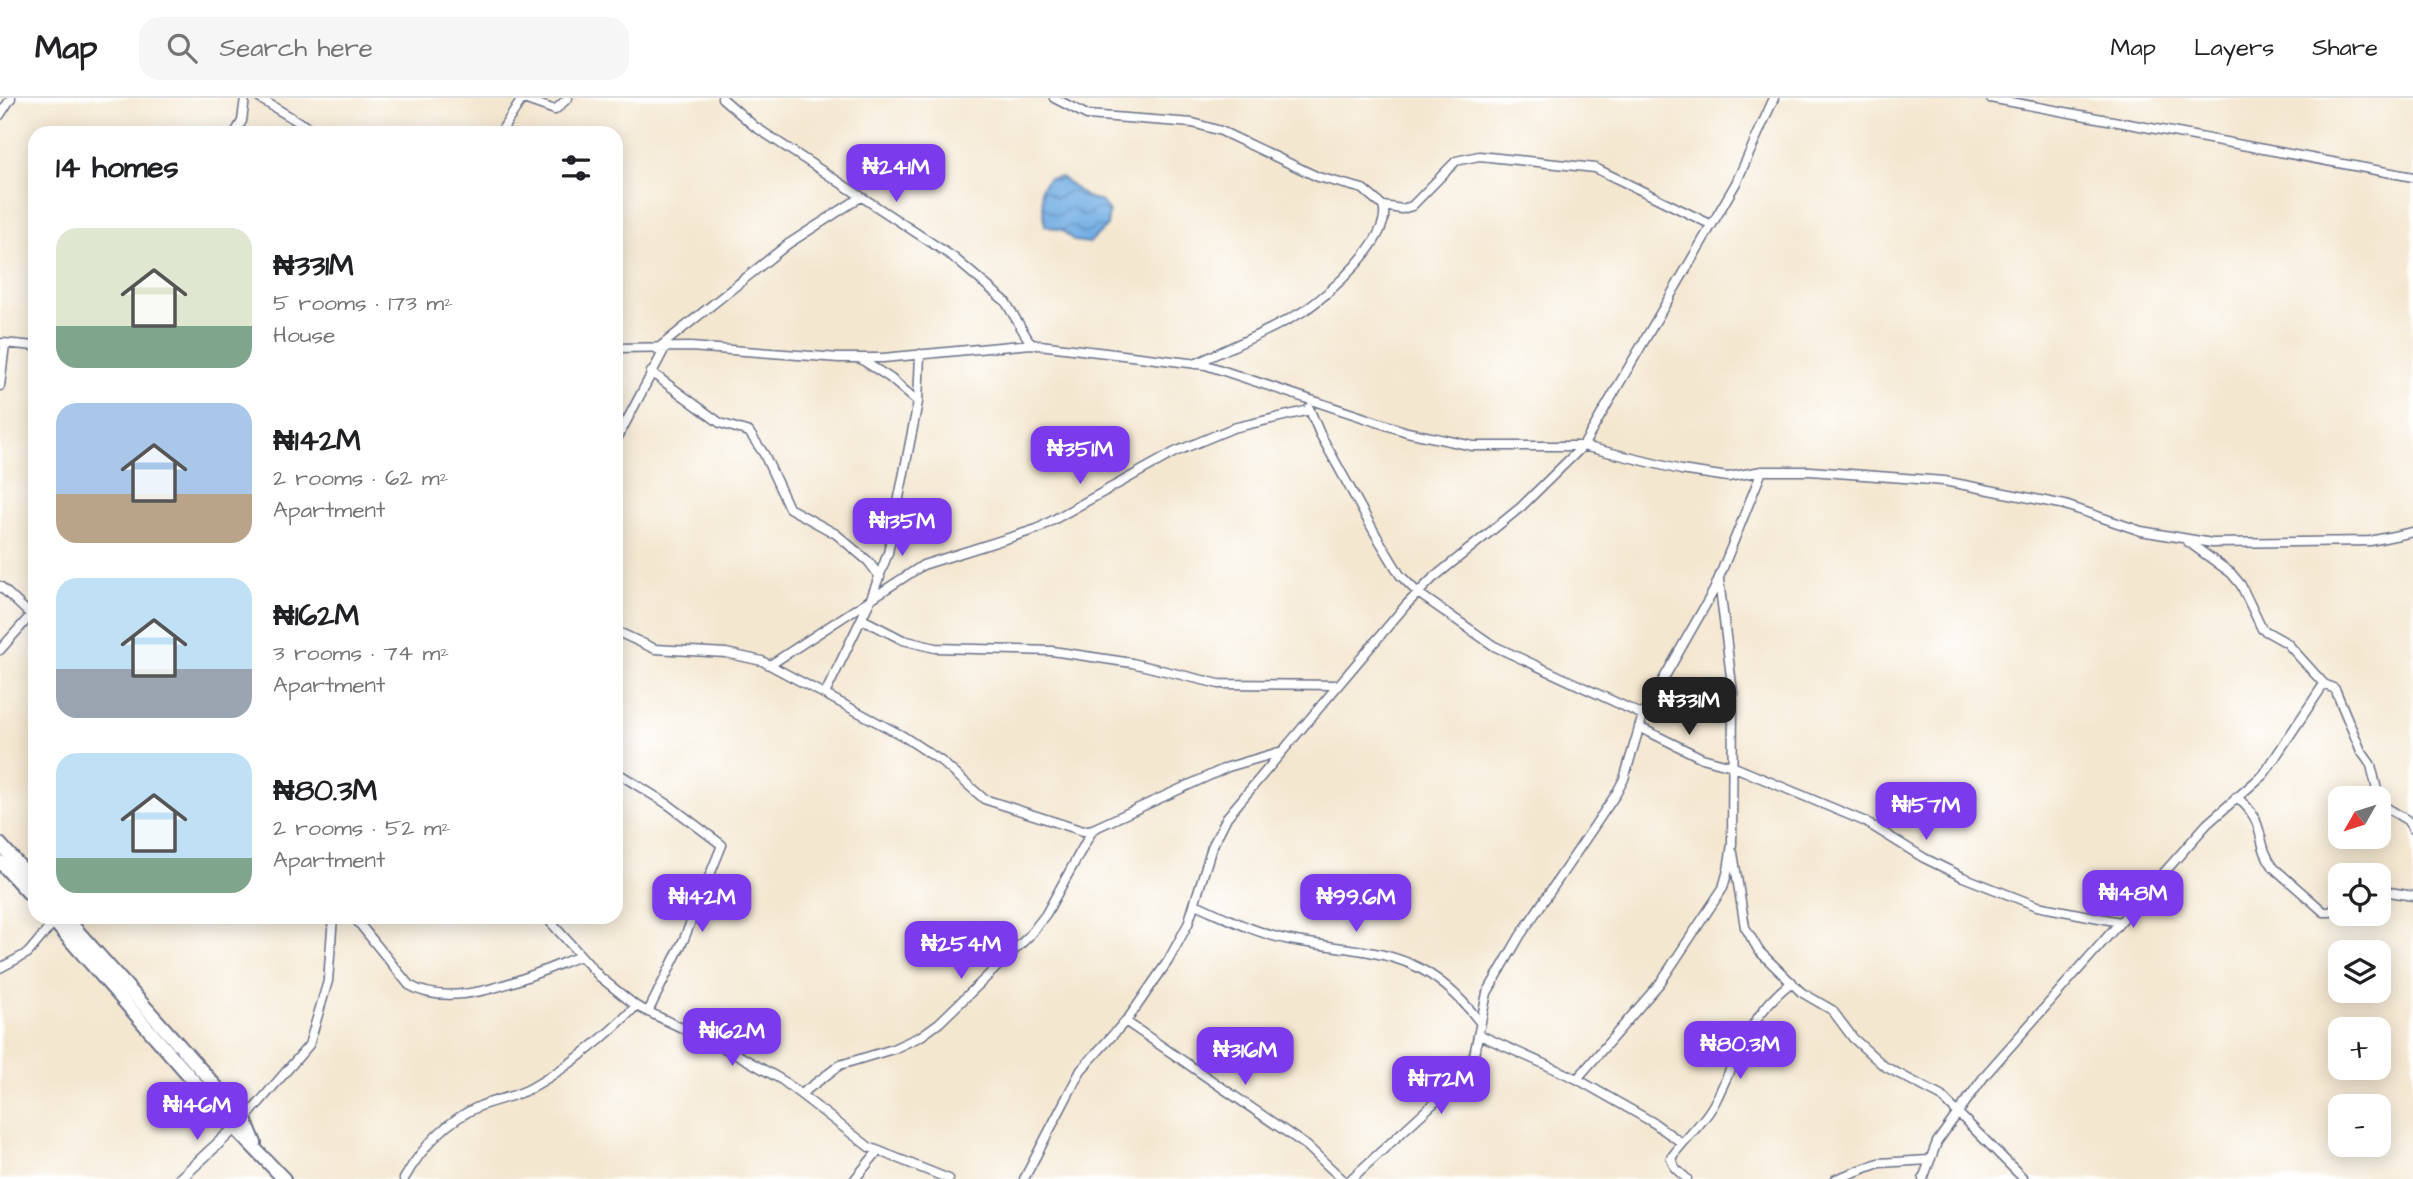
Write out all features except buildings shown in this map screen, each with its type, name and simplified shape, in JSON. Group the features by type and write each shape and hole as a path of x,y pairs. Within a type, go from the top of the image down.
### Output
{"main road":[{"path":"0,844 28,875"},
{"path":"0,862 28,893"},
{"path":"61,924 240,1123 258,1150 284,1179"}],"street":[{"path":"0,115 11,98"},
{"path":"239,126 245,98"},
{"path":"259,98 305,126"},
{"path":"504,126 522,98 555,110 568,98"},
{"path":"722,98 754,127 953,257 984,282 1015,314 1031,344"},
{"path":"1054,98 1087,115 1193,124 1221,131 1318,177 1363,189 1383,206 1402,209 1412,206 1456,160 1479,156 1595,168 1712,225"},
{"path":"1024,1179 1081,1070 1125,1021 1168,961 1188,924 1212,847 1227,817 1279,752 1418,593 1521,507 1583,446 1736,183 1774,98"},
{"path":"1990,98 2413,177"},
{"path":"623,427 661,348 788,244 862,197"},
{"path":"1195,364 1303,311 1329,290 1379,237 1385,225 1383,206"},
{"path":"0,386 3,343 28,345"},
{"path":"623,348 859,358 1031,344 1195,364 1254,379 1306,400 1407,432 1473,446 1583,446 1681,470 1728,477 1762,471 1810,471 1979,487 2065,505 2141,531 2233,544 2370,541 2413,532"},
{"path":"825,694 862,619 888,553 918,402 920,354"},
{"path":"859,358 890,378 918,402"},
{"path":"651,372 720,423 749,432 764,454 789,508 836,534 868,561 880,577"},
{"path":"1306,400 1376,535 1400,575 1418,593 1494,646 1643,715"},
{"path":"770,666 923,565 1037,529 1175,452 1233,428 1310,410"},
{"path":"1351,1179 1446,1092 1474,1055 1487,993 1520,936 1620,787 1643,715 1719,578 1762,471"},
{"path":"2185,539 2231,573 2241,585 2262,629 2287,643 2324,684 2332,686 2339,695 2361,751 2371,765 2383,804 2407,820 2413,829"},
{"path":"1719,578 1733,693 1732,844 1745,927 1751,942 1792,982 1832,1010 1853,1038 1884,1066 1941,1096 2024,1179"},
{"path":"0,586 28,612"},
{"path":"862,619 903,640 934,648 1052,651 1132,663 1219,684 1338,685"},
{"path":"0,650 28,622"},
{"path":"623,634 655,649 726,653 770,666 912,742 941,761 984,799 1083,831 1093,829 1228,767 1279,752"},
{"path":"1923,1179 1937,1142 1986,1073 2207,824 2272,764 2324,684"},
{"path":"1639,727 1702,758 1732,766 1866,822 1924,858 1974,881 2037,906 2120,922"},
{"path":"623,776 669,805 722,845 684,939 648,1012"},
{"path":"2235,797 2259,824 2268,860 2274,868 2324,912 2328,912"},
{"path":"801,1094 840,1065 893,1049 921,1036 939,1023 1029,936 1046,914 1093,829"},
{"path":"1577,1079 1660,983 1723,888 1732,844"},
{"path":"2391,892 2413,896"},
{"path":"1195,904 1236,922 1289,940 1324,943 1402,958 1433,975 1458,994 1479,1021"},
{"path":"0,968 28,953 52,924"},
{"path":"180,1179 240,1123 309,1045 328,981 333,924"},
{"path":"360,924 409,985 422,993 439,996 514,982 580,956"},
{"path":"552,924 600,977 636,1006 738,1055 801,1094 834,1122 878,1151 949,1179"},
{"path":"1687,1179 1675,1168 1671,1158 1717,1099 1752,1023 1776,995 1792,982"},
{"path":"404,1179 425,1146 458,1117 481,1105 532,1088 591,1049 636,1006"},
{"path":"1125,1021 1297,1139 1342,1179"},
{"path":"1480,1035 1577,1079 1654,1123 1682,1143"},
{"path":"855,1179 878,1151"},
{"path":"1836,1179 1879,1163 1929,1160"}],"water":[{"path":"1061,177 1086,197 1101,201 1109,212 1107,226 1089,243 1074,241 1062,230 1045,226 1041,188 1048,179"}]}
